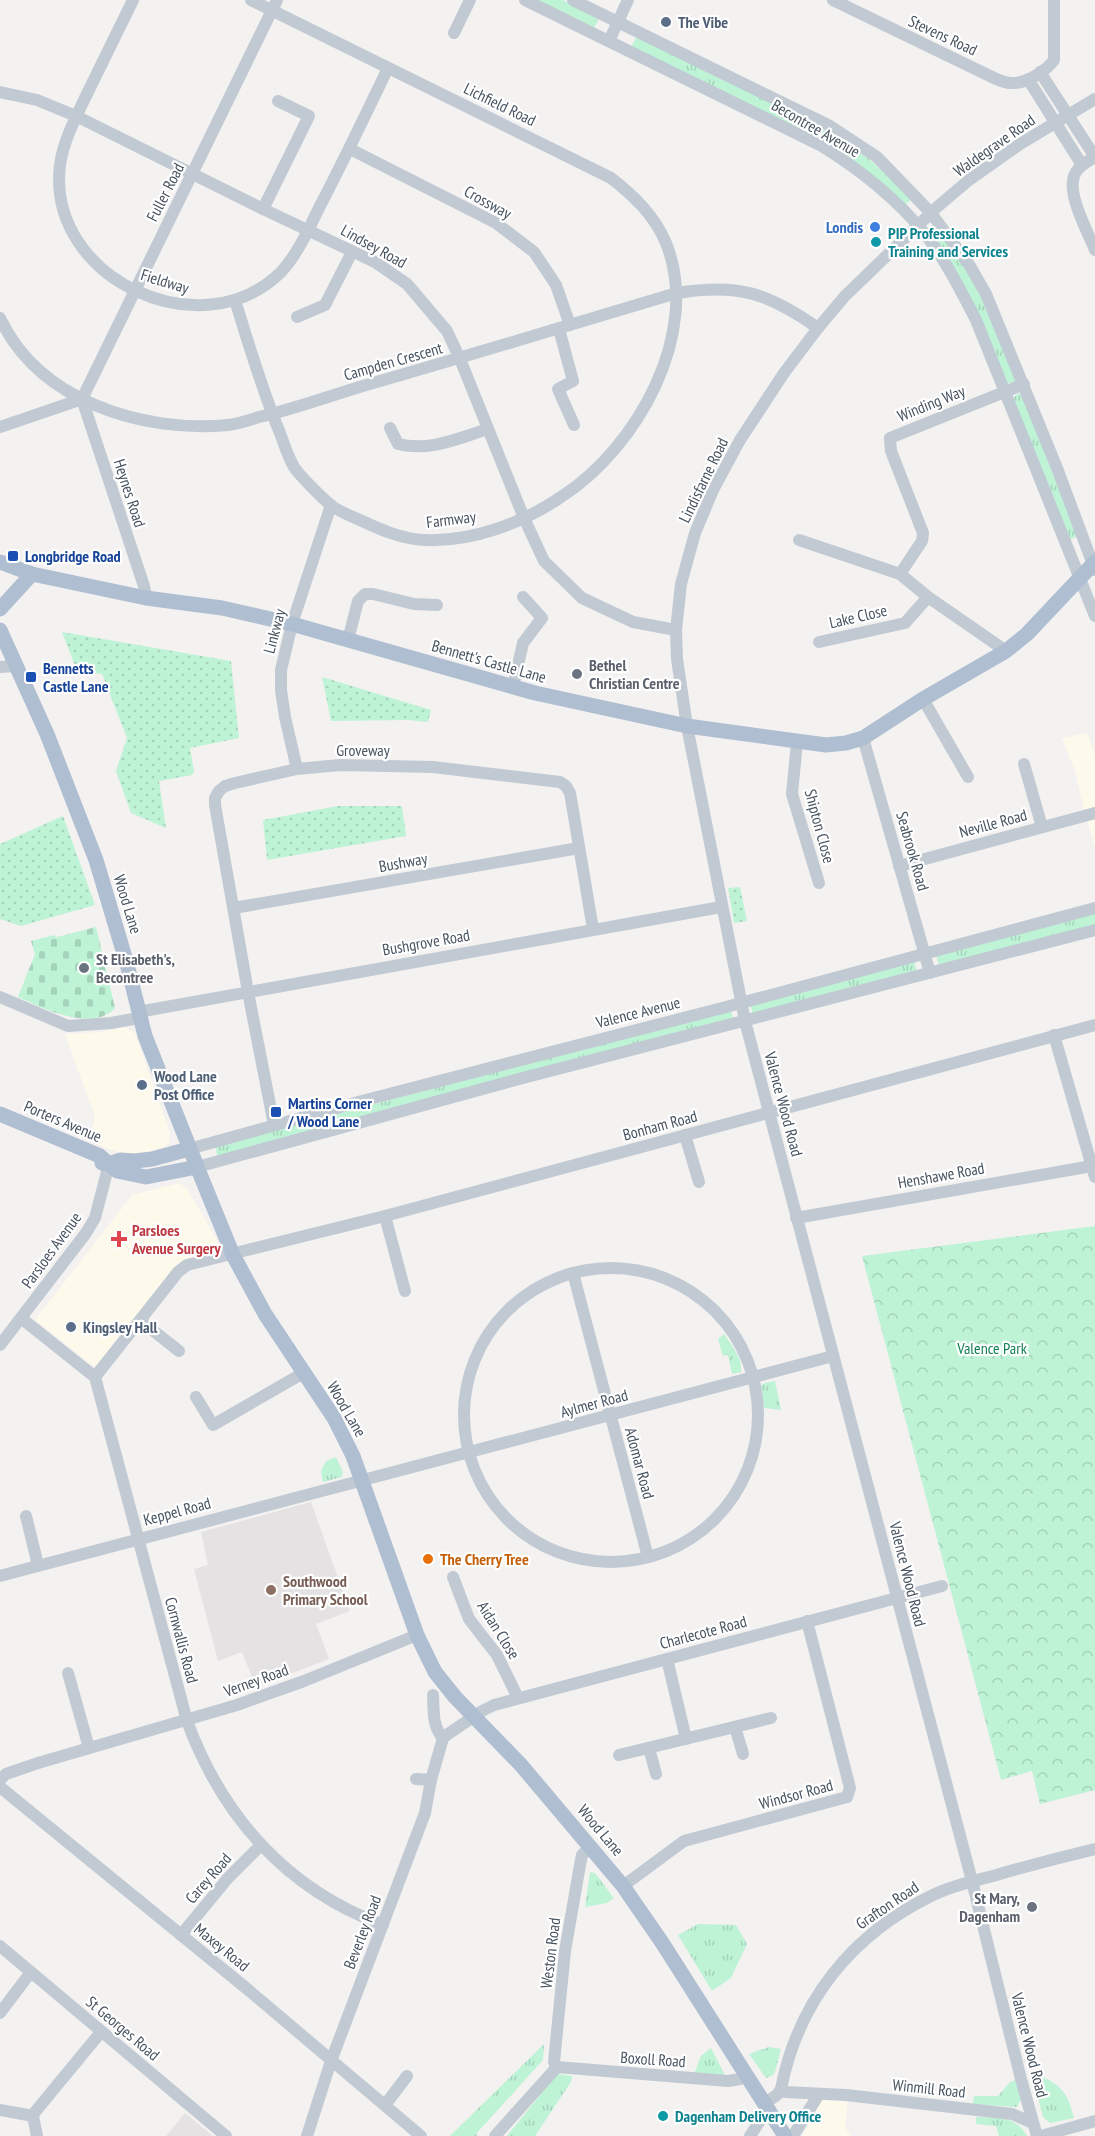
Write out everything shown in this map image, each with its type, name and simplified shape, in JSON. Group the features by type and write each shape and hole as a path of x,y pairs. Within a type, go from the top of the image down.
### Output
{"main road":[{"name":"Bennett's Castle Lane","path":"0,562 32,574 146,598 222,608 292,624 513,687 687,726 826,745 863,738 923,699 1006,651 1026,634 1094,565"},
{"path":"0,609 32,574"},
{"name":"Wood Lane","path":"0,630 47,734 96,860 128,964 139,1015 189,1149 233,1254 266,1314 334,1418 353,1456 417,1635 435,1672 455,1697 521,1765 623,1886 785,2136"},
{"name":"Porters Avenue","path":"0,1114 100,1156 117,1171 146,1177 197,1167"},
{"name":"Porters Avenue","path":"0,1121 109,1164 120,1160 152,1159 189,1149"}],"street":[{"name":"Fieldway","path":"133,0 66,140 60,165 60,187 63,206 72,231 85,251 113,278 134,290 165,302 211,306 235,300 262,287 280,273 291,260 308,230 388,68"},
{"name":"Lichfield Road","path":"251,0 275,5 388,68 564,153 618,184 632,194 656,224 673,266 677,293"},
{"path":"454,33 470,0"},
{"name":"Becontree Avenue","path":"525,0 820,145 865,176 918,225 953,276 976,320 1095,616"},
{"name":"Becontree Avenue","path":"573,0 830,126 877,157 932,213 970,266 986,294 1024,384 1094,565"},
{"path":"609,41 628,0"},
{"name":"Stevens Road","path":"833,0 1001,81 1010,83 1028,79 1040,72"},
{"path":"1054,0 1054,60 1040,72 1095,157 1078,169 1072,183 1073,194 1095,250"},
{"name":"Fuller Road","path":"82,399 275,5"},
{"path":"1028,79 1056,123 1078,169"},
{"name":"Lindsey Road","path":"0,92 37,100 76,116 375,262 407,284 447,331 544,561 582,597 633,622 676,630"},
{"name":"Waldegrave Road","path":"918,225 969,180 1020,144 1095,99"},
{"path":"263,209 309,116 278,101"},
{"name":"Crossway","path":"350,149 496,222 534,252 556,285 573,381 558,389 574,425"},
{"name":"Lindisfarne Road","path":"745,1021 687,726 677,659 676,630 681,584 695,533 712,490 740,440 784,373 845,296 918,225"},
{"path":"297,316 325,305 352,252"},
{"name":"Campden Crescent","path":"0,318 16,347 31,364 50,380 98,407 128,417 175,424 229,425 460,359 677,293 704,288 725,288 759,295 779,303 818,328"},
{"name":"Farmway","path":"235,300 272,414 294,468 331,506 379,529 402,537 424,540 472,536 524,518 562,497 593,472 632,425 661,376 677,315 677,293"},
{"name":"Winding Way","path":"900,574 923,536 891,451 890,438 1024,384"},
{"path":"0,427 82,399"},
{"name":"Heynes Road","path":"82,399 146,598"},
{"path":"390,429 398,444 408,447 433,447 488,429"},
{"name":"Linkway","path":"297,769 281,690 281,670 292,624 331,506"},
{"path":"799,540 900,574 928,597 1006,651"},
{"path":"348,640 358,601 365,594 414,604 437,605"},
{"path":"513,687 522,643 542,618 523,597"},
{"name":"Lake Close","path":"819,642 905,622 928,597"},
{"path":"0,667 16,666"},
{"path":"923,699 968,777"},
{"name":"Seabrook Road","path":"863,738 930,973"},
{"name":"Shipton Close","path":"797,742 792,794 819,883"},
{"path":"1024,764 1041,827"},
{"name":"Groveway","path":"274,1125 215,805 216,798 225,786 297,769 340,765 433,767 551,779 560,782 570,793 594,929"},
{"name":"Neville Road","path":"899,866 1095,813"},
{"name":"Bushway","path":"234,908 579,848"},
{"name":"Bushgrove Road","path":"0,997 68,1026 111,1023 248,992 721,907"},
{"name":"Valence Avenue","path":"189,1149 1095,908"},
{"path":"197,1167 301,1137 1095,930"},
{"name":"Valence Wood Road","path":"745,1021 972,1881 1033,2123 1039,2136"},
{"name":"Bonham Road","path":"95,1377 178,1272 187,1264 386,1216 1095,1025"},
{"path":"1054,1035 1093,1171"},
{"path":"685,1135 699,1182"},
{"name":"Parsloes Avenue","path":"0,1345 86,1233 95,1218 109,1164"},
{"name":"Henshawe Road","path":"796,1218 1093,1171"},
{"path":"386,1216 405,1291"},
{"path":"599,1268 626,1269 652,1274 677,1283 719,1315 740,1344 753,1377 758,1412 757,1430 754,1448 742,1481 728,1504 710,1523 681,1544 648,1557 620,1561 591,1560 554,1550 537,1542 507,1518 494,1504 479,1479 469,1452 465,1400 468,1382 480,1349 499,1319 525,1295 548,1282 573,1273 599,1268"},
{"name":"Adomar Road","path":"573,1273 648,1557"},
{"path":"21,1318 95,1377"},
{"path":"141,1321 179,1351"},
{"name":"Aylmer Road","path":"363,1480 833,1356"},
{"path":"196,1397 213,1425 305,1372"},
{"name":"Cornwallis Road","path":"95,1377 187,1721 218,1790 261,1845 313,1888 358,1916 383,1925"},
{"name":"Keppel Road","path":"0,1576 363,1480"},
{"path":"26,1516 38,1565"},
{"name":"Aidan Close","path":"453,1577 469,1619 497,1655 518,1698"},
{"name":"Charlecote Road","path":"474,1717 487,1708 518,1698 942,1586"},
{"name":"Windsor Road","path":"623,1886 684,1841 847,1797 850,1788 807,1621"},
{"name":"Verney Road","path":"0,1780 6,1774 88,1748 237,1706 417,1635"},
{"path":"667,1659 686,1739"},
{"path":"68,1673 88,1748"},
{"path":"433,1695 436,1731 443,1738 474,1717"},
{"path":"619,1755 771,1718"},
{"path":"735,1727 743,1754"},
{"name":"Beverley Road","path":"307,2136 331,2061 425,1813 431,1780 443,1738"},
{"path":"649,1748 656,1774"},
{"path":"416,1779 431,1780"},
{"name":"Maxey Road","path":"0,1787 421,2136"},
{"name":"Carey Road","path":"181,1935 228,1878 261,1845"},
{"name":"Weston Road","path":"556,2067 554,2062 565,1951 582,1855 591,1846"},
{"name":"Grafton Road","path":"781,2089 795,2040 809,2009 827,1980 851,1952 879,1927 934,1894 972,1881 1095,1848"},
{"name":"St Georges Road","path":"0,1946 226,2136"},
{"path":"0,2013 31,1972"},
{"path":"33,2116 101,2032"},
{"path":"495,2136 556,2067"},
{"name":"Boxoll Road","path":"556,2067 728,2081 740,2079 745,2073"},
{"path":"385,2105 407,2076"},
{"path":"750,2136 767,2106 781,2089"},
{"name":"Winmill Road","path":"781,2089 785,2092 1012,2114 1033,2123"},
{"path":"793,2136 819,2094"},
{"path":"0,2110 33,2116"},
{"path":"33,2116 37,2136"},
{"path":"1039,2136 1095,2121"}],"shaded area":[{"path":"1087,733 1095,754 1095,848 1075,771 1062,738"},
{"path":"125,1027 135,1033 170,1133 169,1143 160,1149 129,1156 98,1145 89,1139 95,1117 65,1034 102,1032"},
{"path":"179,1183 187,1188 219,1244 218,1253 180,1266 96,1366 92,1365 35,1320 132,1195"},
{"name":"Southwood Primary School","path":"311,1502 350,1611 316,1624 329,1659 256,1687 242,1652 218,1661 194,1569 208,1565 201,1532"},
{"path":"823,2097 848,2102 845,2127 851,2136 802,2136"},
{"path":"185,2113 213,2136 166,2136"}],"green space":[{"path":"538,0 563,0 599,18 594,28"},
{"path":"637,36 815,124 870,160 912,198 905,206 885,187 631,47"},
{"path":"943,234 972,275 1014,382 1008,383 1005,380 935,241"},
{"path":"1019,393 1023,397 1077,536 1070,540 1013,398"},
{"path":"62,632 231,661 239,738 190,748 194,771 192,775 159,781 166,828 131,813 116,771 127,738 102,674 77,671"},
{"path":"322,677 431,710 428,722 331,721"},
{"path":"338,806 402,806 406,836 267,860 263,820"},
{"path":"63,816 95,905 21,926 0,919 0,844"},
{"path":"740,887 747,921 734,923 728,888"},
{"path":"1095,913 1095,926 939,966 936,955"},
{"path":"96,927 115,1008 105,1015 81,1018 53,1012 18,997 35,954 31,941"},
{"path":"914,961 917,973 753,1015 750,1004"},
{"path":"731,1010 734,1021 217,1157 216,1146"},
{"name":"Valence Park","path":"1095,1226 1095,1790 1040,1804 1032,1771 1001,1780 862,1256"},
{"path":"724,1334 738,1357 741,1372 732,1374 728,1355 723,1356 718,1339"},
{"path":"775,1381 781,1410 764,1408 761,1386"},
{"path":"336,1457 343,1472 342,1477 323,1482 321,1471 326,1461"},
{"path":"590,1872 595,1873 614,1898 607,1903 585,1907"},
{"path":"698,1924 736,1925 747,1944 731,1978 712,1991 678,1935"},
{"path":"544,2044 543,2060 476,2134 478,2136 450,2136"},
{"path":"769,2047 781,2049 775,2072 766,2078 749,2054"},
{"path":"711,2048 725,2075 694,2074 701,2056"},
{"path":"557,2074 572,2076 571,2082 535,2136 507,2136"},
{"path":"1039,2076 1063,2091 1074,2118 1050,2123 1043,2117 1033,2078"},
{"path":"1016,2080 1021,2100 1017,2107 973,2104 974,2096 998,2096 1010,2082"},
{"path":"976,2117 1011,2121 1017,2124 1027,2136 999,2136 996,2126 976,2124"}],"place":[{"name":"The Vibe","path":"666,22"},
{"name":"Londis","path":"875,227"},
{"name":"PIP Professional Training and Services","path":"876,242"},
{"name":"Longbridge Road","path":"13,556"},
{"name":"Bethel Christian Centre","path":"577,674"},
{"name":"Bennetts Castle Lane","path":"31,677"},
{"name":"St Elisabeth's, Becontree","path":"84,968"},
{"name":"Wood Lane Post Office","path":"142,1085"},
{"name":"Martins Corner / Wood Lane","path":"276,1112"},
{"name":"Parsloes Avenue Surgery","path":"119,1239"},
{"name":"Kingsley Hall","path":"71,1327"},
{"name":"The Cherry Tree","path":"428,1559"},
{"name":"Southwood Primary School","path":"271,1590"},
{"name":"St Mary, Dagenham","path":"1032,1907"},
{"name":"Dagenham Delivery Office","path":"663,2116"}]}
